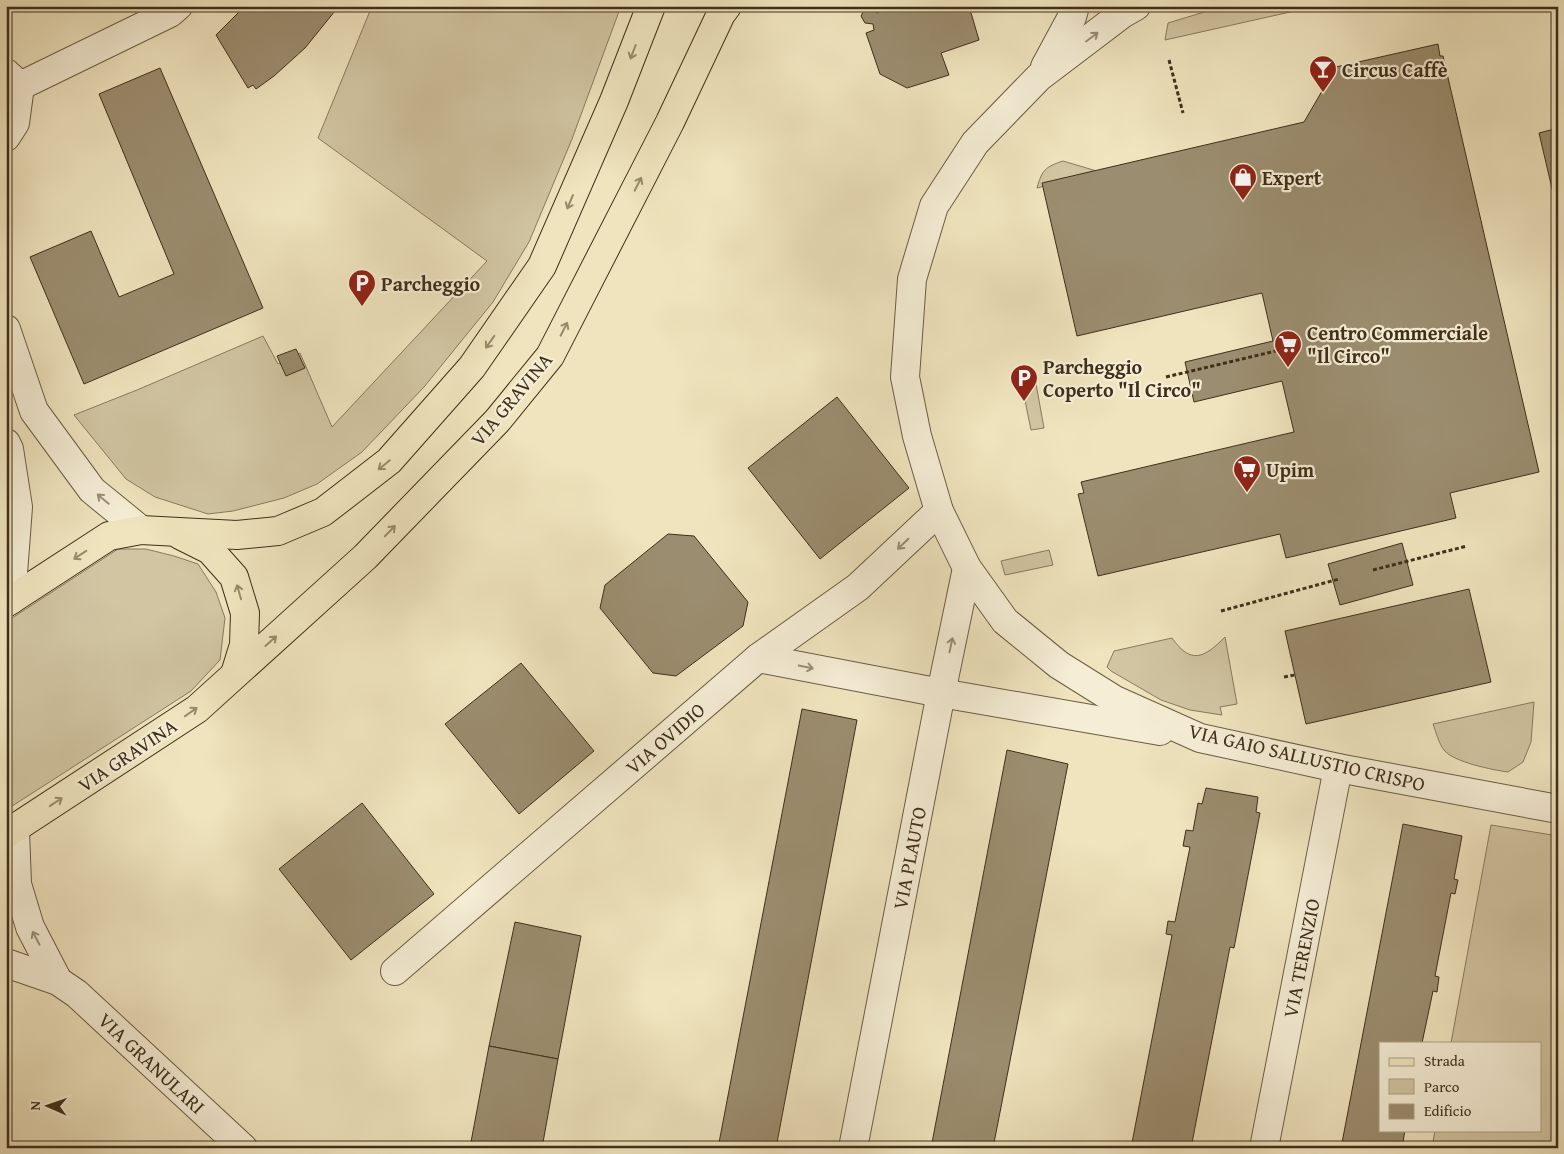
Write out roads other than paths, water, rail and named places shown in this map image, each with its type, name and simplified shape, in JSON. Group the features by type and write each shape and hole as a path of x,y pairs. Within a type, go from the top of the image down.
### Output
{"main road":[{"path":"9,602 109,536 140,530 237,535 278,531 323,512 389,462 472,367 542,266 614,101 651,6"},
{"name":"VIA GRAVINA","path":"11,832 197,708 365,557 497,420 550,356 666,131 721,14 727,6"},
{"path":"174,532 210,550 234,577 244,613 244,645 235,674"}],"street":[{"path":"6,137 14,123 13,79 170,13 178,6"},
{"name":"VIA GAIO SALLUSTIO CRISPO","path":"1039,77 1072,17 1075,6"},
{"name":"VIA GAIO SALLUSTIO CRISPO","path":"1092,6 1097,10 1129,10"},
{"name":"VIA GAIO SALLUSTIO CRISPO","path":"1129,10 1039,77 975,143 934,206 912,279 905,377 918,436 939,511 967,568 1005,621 1059,664 1115,700 1200,738 1338,768 1558,809"},
{"path":"6,329 34,411 92,490 140,530"},
{"path":"6,443 9,449 18,507 9,602"},
{"name":"VIA OVIDIO","path":"395,971 758,658 858,588 939,511"},
{"name":"VIA PLAUTO","path":"852,1148 967,568"},
{"path":"758,658 941,693 1200,738"},
{"name":"VIA TERENZIO","path":"1264,1148 1338,768"},
{"name":"VIA GRAVINA","path":"11,832 17,884 30,927 58,981"},
{"path":"6,963 58,981"},
{"name":"VIA GRANULARI","path":"58,981 77,994 243,1148"}],"place":[{"name":"Circus Caffè","path":"1323,93"},
{"name":"Expert","path":"1243,201"},
{"name":"Parcheggio","path":"362,307"},
{"name":"Centro Commerciale \"Il Circo\"","path":"1288,368"},
{"name":"Parcheggio Coperto \"Il Circo\"","path":"1024,402"},
{"name":"Upim","path":"1247,493"}]}
